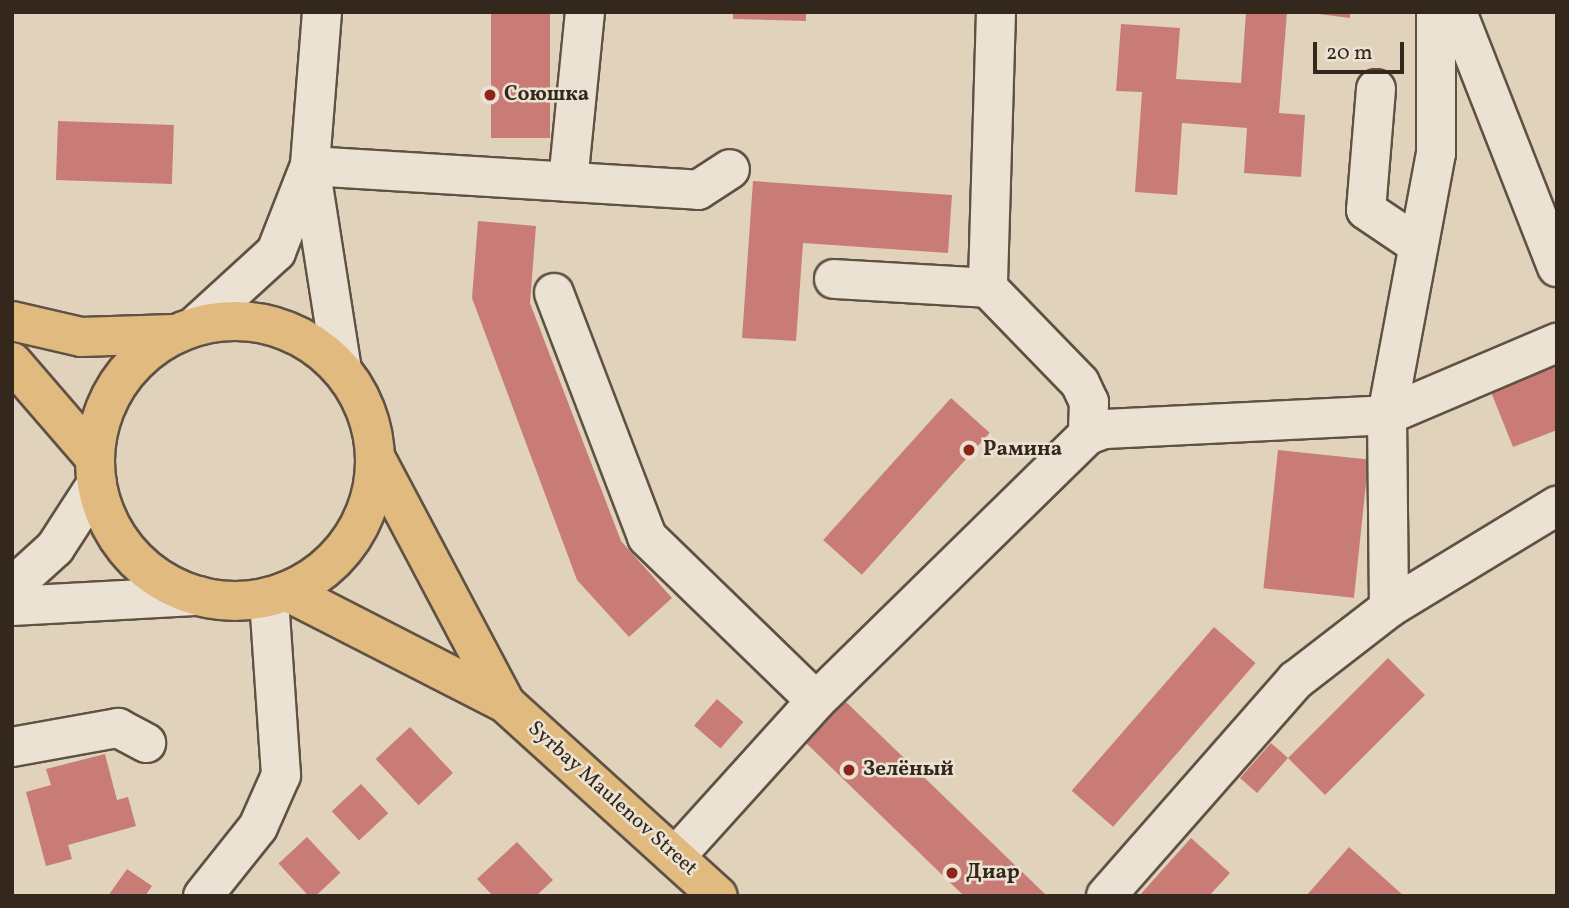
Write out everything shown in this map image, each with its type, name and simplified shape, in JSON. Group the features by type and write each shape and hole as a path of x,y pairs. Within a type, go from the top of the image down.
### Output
{"main road":[{"path":"12,321 80,337 184,330 235,320 275,326 312,343 342,370 366,410 375,457 505,703"},
{"path":"184,330 142,355 117,385 101,420 96,471 109,522 131,555 162,580 199,596 278,594 312,578 352,538 366,513 375,457"},
{"path":"12,362 96,471"},
{"path":"278,594 505,703"},
{"name":"Syrbay Maulenov Street","path":"505,703 718,896"}],"street":[{"path":"322,12 310,166 342,370"},
{"path":"568,182 585,12"},
{"path":"988,288 996,12"},
{"path":"1389,608 1387,415 1436,153 1436,12"},
{"path":"1457,12 1557,267"},
{"path":"1376,89 1366,209 1418,245"},
{"path":"310,166 698,190 730,169"},
{"path":"184,330 276,252 310,166"},
{"path":"834,279 988,288 1080,383 1089,402 1088,435"},
{"path":"554,293 647,537 816,701"},
{"path":"675,857 816,701 1088,435 1118,426 1387,415 1557,343"},
{"path":"12,587 55,548 96,471"},
{"path":"1106,896 1296,680 1389,608 1557,506"},
{"path":"203,896 258,827 281,775 278,594"},
{"path":"12,606 199,596"},
{"path":"12,747 107,729 146,743"}],"building":[{"path":"491,12 550,12 550,138 491,138"},
{"path":"733,12 806,12 806,21 733,19"},
{"path":"1246,12 1287,12 1279,113 1305,115 1301,177 1244,173 1247,128 1182,123 1177,195 1135,192 1142,92 1116,91 1121,24 1180,28 1176,79 1241,83"},
{"path":"1304,12 1350,12 1350,18"},
{"path":"58,121 174,125 172,184 56,180"},
{"path":"753,181 952,195 948,253 803,243 796,341 742,338"},
{"path":"478,221 536,226 530,303 621,541 672,598 629,637 577,580 472,298"},
{"path":"1557,352 1557,430 1513,447 1485,377"},
{"path":"951,398 990,433 862,575 823,540"},
{"path":"1278,450 1369,460 1354,598 1263,588"},
{"path":"1214,627 1256,663 1113,827 1072,791"},
{"path":"1388,658 1425,695 1325,795 1288,758"},
{"path":"717,699 743,722 720,748 694,725"},
{"path":"845,701 1045,894 964,896 805,742"},
{"path":"410,727 453,773 419,805 376,759"},
{"path":"1271,743 1288,758 1257,793 1240,778"},
{"path":"105,754 117,800 128,797 136,826 68,845 72,859 46,866 26,792 51,785 46,769"},
{"path":"361,784 388,813 359,841 332,811"},
{"path":"307,837 340,873 316,896 309,896 278,864"},
{"path":"1191,838 1230,873 1209,896 1139,896"},
{"path":"517,842 553,880 536,896 493,896 477,879"},
{"path":"1349,847 1404,896 1306,896"},
{"path":"127,869 152,886 145,896 108,896"}],"place":[{"name":"Союшка","path":"490,95"},
{"name":"Рамина","path":"969,450"},
{"name":"Зелёный","path":"849,770"},
{"name":"Диар","path":"952,873"}]}
